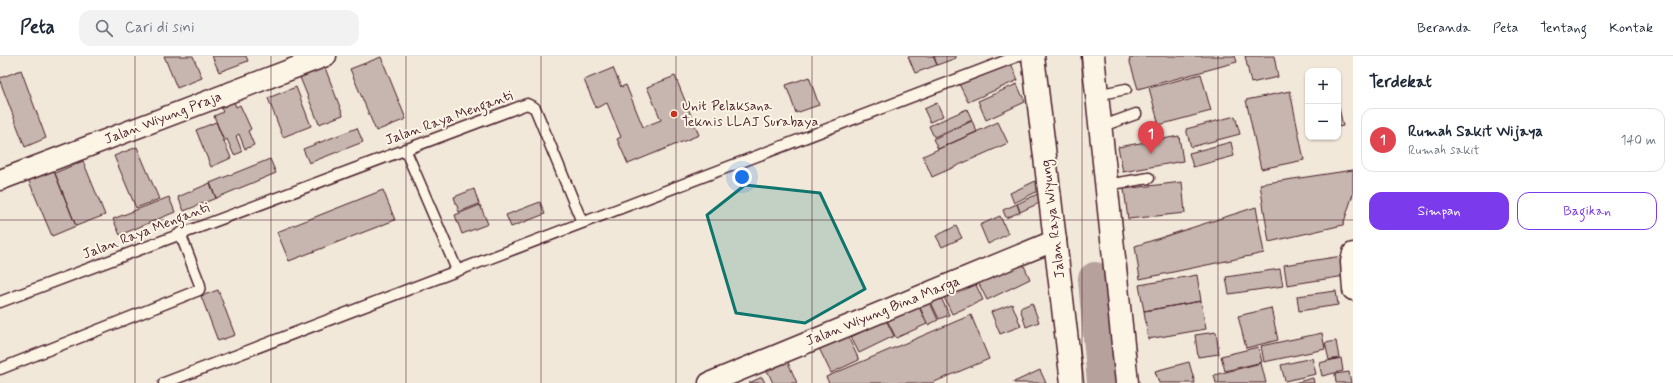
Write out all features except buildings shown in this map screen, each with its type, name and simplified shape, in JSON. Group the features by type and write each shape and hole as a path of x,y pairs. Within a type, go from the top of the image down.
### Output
{"main road":[{"name":"Jalan Raya Wiyung","path":"1033,56 1072,383"},
{"path":"1093,56 1127,383"}],"street":[{"name":"Jalan Wiyung Praja","path":"0,180 326,56"},
{"name":"Jalan Wiyung Bina Marga","path":"709,383 1056,240"},
{"path":"1353,252 1351,262 1353,290"}],"lane":[{"path":"164,383 1018,56"},
{"path":"1096,95 1126,89"},
{"name":"Jalan Raya Menganti","path":"0,302 180,233 527,104 530,104 535,108 582,222"},
{"path":"1100,127 1136,114"},
{"path":"405,149 457,270"},
{"path":"1106,185 1149,178"},
{"path":"0,369 199,290 200,285 180,233"}],"highlighted area":[{"path":"745,185 820,193 865,289 805,323 736,313 707,215"}],"waterway":[{"path":"1095,279 1104,383"}],"place":[{"name":"Unit Pelaksana Teknis LLAJ Surabaya","path":"674,114"},
{"name":"Rumah Sakit Wijaya","path":"1151,154"}]}
